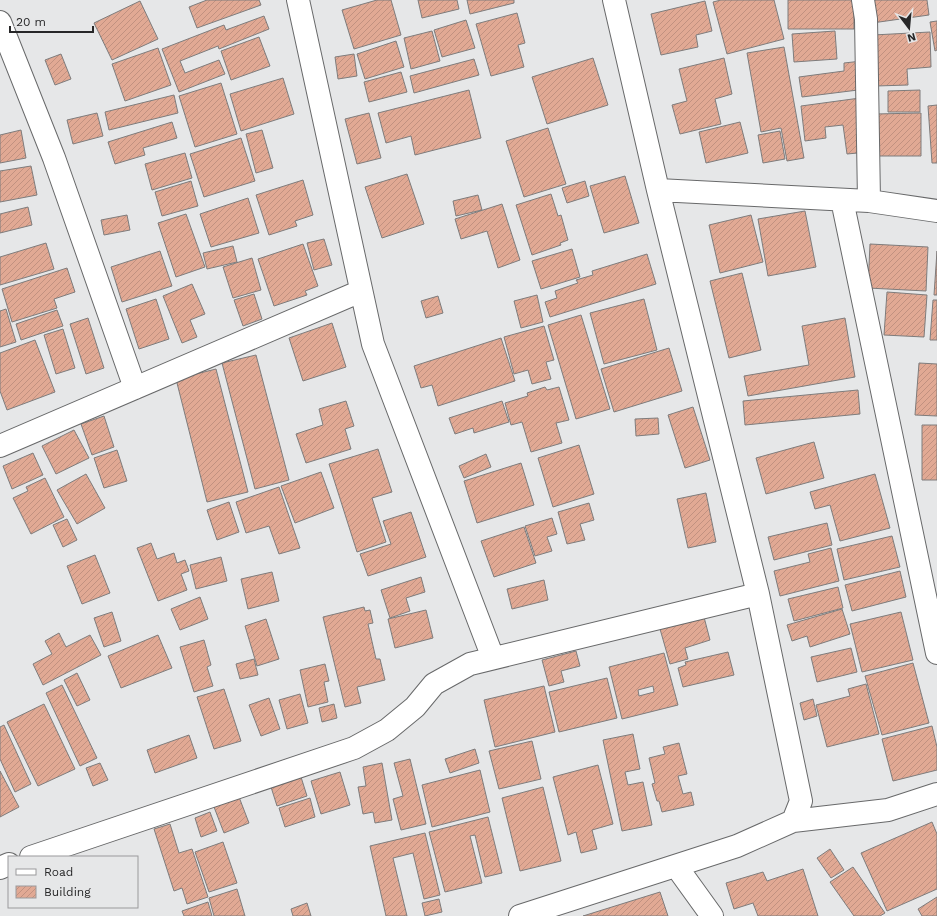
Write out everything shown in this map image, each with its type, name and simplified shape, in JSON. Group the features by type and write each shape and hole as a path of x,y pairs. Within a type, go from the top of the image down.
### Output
{"street":[{"path":"298,0 374,344 493,658"},
{"path":"614,0 658,190 758,594 801,800 793,821"},
{"path":"863,0 866,19 869,201"},
{"path":"0,22 54,158 135,388"},
{"path":"658,190 869,201 937,211"},
{"path":"842,200 937,653"},
{"path":"0,446 362,291"},
{"path":"34,856 354,748 387,730 415,707 434,684 470,664 758,594"},
{"path":"520,916 737,846 793,821 888,810 937,794"},
{"path":"676,866 712,916"}],"building":[{"path":"207,0 259,0 261,5 197,28 189,7"},
{"path":"377,0 391,0 401,35 354,49 342,10"},
{"path":"418,0 457,0 459,9 422,18"},
{"path":"467,0 514,0 514,3 470,14"},
{"path":"721,0 774,0 784,39 727,54 713,2"},
{"path":"788,0 854,0 854,29 788,29"},
{"path":"869,0 927,0 929,15 872,23"},
{"path":"140,1 158,39 112,60 94,23"},
{"path":"705,1 712,31 696,35 698,47 661,55 651,14"},
{"path":"517,13 525,43 518,45 524,67 491,76 476,24"},
{"path":"264,16 269,29 219,49 218,46 180,61 185,73 219,60 225,74 179,92 162,49 224,25 226,30"},
{"path":"466,20 475,48 442,57 434,30"},
{"path":"937,21 937,50 935,51 930,22"},
{"path":"432,31 440,61 411,69 404,38"},
{"path":"835,31 837,59 794,62 792,34"},
{"path":"930,32 931,67 907,69 908,85 876,86 873,35"},
{"path":"259,37 270,66 231,80 221,51"},
{"path":"396,41 404,67 365,79 357,54"},
{"path":"784,47 804,158 787,161 781,128 761,132 747,53"},
{"path":"158,48 171,85 125,101 112,64"},
{"path":"61,54 71,79 55,85 45,60"},
{"path":"354,54 357,76 338,79 335,57"},
{"path":"593,58 608,105 547,124 532,77"},
{"path":"724,58 732,94 715,99 721,124 680,134 672,105 687,101 679,69"},
{"path":"474,59 479,75 414,93 410,76"},
{"path":"862,61 866,89 802,97 799,77 844,71 844,63"},
{"path":"401,72 407,92 369,102 364,82"},
{"path":"283,78 294,114 241,131 230,94"},
{"path":"221,83 237,134 195,147 179,96"},
{"path":"469,90 481,138 415,155 411,136 386,143 378,113"},
{"path":"920,90 920,112 888,112 888,91"},
{"path":"174,95 178,113 109,130 105,112"},
{"path":"860,98 868,152 847,154 843,125 825,127 826,138 805,141 801,106"},
{"path":"937,105 937,163 932,163 928,106"},
{"path":"97,113 103,136 73,144 67,120"},
{"path":"369,113 381,158 357,164 345,119"},
{"path":"921,113 921,156 875,156 875,114"},
{"path":"172,122 177,138 143,148 145,155 115,164 108,142"},
{"path":"740,122 748,153 706,163 699,132"},
{"path":"548,128 566,184 524,197 506,141"},
{"path":"21,130 26,158 0,163 0,135"},
{"path":"262,130 273,168 256,173 246,134"},
{"path":"780,131 785,159 763,163 758,135"},
{"path":"241,138 255,181 204,197 190,154"},
{"path":"185,153 192,178 152,190 145,164"},
{"path":"31,166 37,195 0,202 0,171"},
{"path":"407,174 424,224 382,238 365,187"},
{"path":"625,176 639,223 604,233 590,186"},
{"path":"303,180 313,215 295,221 297,226 269,235 256,195"},
{"path":"191,181 198,206 162,216 155,192"},
{"path":"585,181 589,196 567,203 562,188"},
{"path":"551,194 558,216 561,215 568,240 560,243 561,245 532,255 516,205"},
{"path":"478,195 482,210 456,216 453,201"},
{"path":"248,198 259,233 211,247 200,214"},
{"path":"502,204 520,260 498,268 487,231 461,239 455,219"},
{"path":"28,207 32,225 0,233 0,214"},
{"path":"805,211 816,267 768,276 758,219"},
{"path":"186,214 205,267 176,277 158,223"},
{"path":"127,215 130,230 104,235 101,220"},
{"path":"751,215 763,262 720,273 709,225"},
{"path":"324,239 332,265 314,270 307,243"},
{"path":"46,243 54,269 0,285 0,257"},
{"path":"303,244 318,286 305,291 307,295 274,306 258,259"},
{"path":"870,244 928,247 926,291 868,288"},
{"path":"233,246 237,262 207,269 203,253"},
{"path":"572,249 580,277 541,289 532,261"},
{"path":"160,251 172,286 122,302 111,267"},
{"path":"937,251 937,295 934,295"},
{"path":"647,254 656,284 550,317 545,302 557,298 555,291 578,283 576,280 593,275 592,271"},
{"path":"252,258 261,290 233,298 223,267"},
{"path":"67,268 75,292 54,299 57,308 12,322 2,289"},
{"path":"742,273 761,350 729,358 710,281"},
{"path":"192,284 205,314 190,320 197,337 182,343 163,296"},
{"path":"887,292 927,295 924,337 884,335"},
{"path":"254,294 262,319 243,326 234,300"},
{"path":"537,295 543,322 521,328 514,301"},
{"path":"438,296 443,313 426,318 421,301"},
{"path":"156,299 169,339 139,349 126,309"},
{"path":"644,299 657,350 604,364 590,313"},
{"path":"933,300 937,300 937,340 930,340"},
{"path":"6,309 16,342 0,347 0,311"},
{"path":"57,310 63,326 21,340 16,324"},
{"path":"581,315 610,409 576,419 548,325"},
{"path":"88,318 104,368 86,374 70,324"},
{"path":"845,318 855,377 748,396 744,376 809,365 802,326"},
{"path":"332,323 346,367 303,381 289,338"},
{"path":"544,326 554,360 546,362 551,379 532,384 528,370 514,374 504,337"},
{"path":"63,329 75,368 56,374 44,335"},
{"path":"501,338 515,381 438,406 432,385 421,388 414,366"},
{"path":"35,340 55,392 7,410 0,391 0,353"},
{"path":"669,348 682,391 614,412 601,369"},
{"path":"256,355 289,480 255,489 222,363"},
{"path":"919,363 937,364 937,416 915,415"},
{"path":"216,369 248,492 207,502 176,379"},
{"path":"545,387 547,390 559,387 569,420 556,423 562,443 531,452 522,422 511,425 505,403 528,396 527,393"},
{"path":"858,390 860,414 745,425 743,401"},
{"path":"346,401 354,426 345,429 351,449 306,463 296,434 323,425 319,409"},
{"path":"502,401 509,422 474,433 473,428 455,434 449,418"},
{"path":"693,407 710,460 685,468 668,415"},
{"path":"104,416 114,447 92,455 81,424"},
{"path":"658,418 659,434 636,436 635,419"},
{"path":"922,425 937,425 937,480 922,480"},
{"path":"74,430 89,458 56,474 42,446"},
{"path":"814,442 824,478 766,494 756,458"},
{"path":"579,445 594,494 553,507 538,458"},
{"path":"378,449 392,492 372,498 386,542 357,552 329,464"},
{"path":"117,450 127,481 104,488 94,458"},
{"path":"33,453 43,475 12,489 3,466"},
{"path":"486,454 491,467 464,478 459,466"},
{"path":"521,463 534,505 477,523 464,481"},
{"path":"321,472 334,508 295,523 281,486"},
{"path":"86,474 105,508 77,524 57,490"},
{"path":"875,474 890,528 840,541 830,505 815,509 810,492"},
{"path":"45,478 64,517 31,534 13,498 28,491 26,487"},
{"path":"279,487 300,548 279,554 269,526 246,533 236,502"},
{"path":"706,493 716,542 688,548 677,499"},
{"path":"229,502 239,532 217,540 207,510"},
{"path":"589,503 594,520 580,524 585,540 567,544 558,512"},
{"path":"411,512 426,557 368,576 360,554 391,544 383,521"},
{"path":"552,518 557,534 547,537 552,551 535,556 525,526"},
{"path":"67,519 77,540 63,547 53,525"},
{"path":"827,523 832,545 774,560 768,537"},
{"path":"524,527 536,563 494,577 481,541"},
{"path":"892,536 900,567 844,580 837,549"},
{"path":"151,543 157,559 174,553 177,563 185,560 189,571 181,574 187,590 158,601 137,548"},
{"path":"831,548 839,581 780,596 774,571 810,562 808,554"},
{"path":"95,555 110,593 82,604 67,566"},
{"path":"221,557 227,581 196,589 190,565"},
{"path":"900,571 906,597 852,611 845,585"},
{"path":"272,572 279,601 248,609 241,579"},
{"path":"421,577 425,592 406,598 410,611 390,618 381,590"},
{"path":"544,580 548,600 512,609 507,589"},
{"path":"838,587 843,608 794,621 788,599"},
{"path":"200,597 208,619 180,630 171,609"},
{"path":"364,607 365,611 370,610 373,623 368,624 376,659 380,659 385,680 357,687 361,703 345,707 323,617"},
{"path":"842,609 850,634 810,647 807,636 792,641 787,625"},
{"path":"426,610 433,638 395,648 388,619"},
{"path":"112,612 121,641 104,647 94,618"},
{"path":"901,612 913,660 862,672 850,624"},
{"path":"704,617 710,640 685,648 688,659 670,664 660,629"},
{"path":"266,619 279,659 257,666 245,626"},
{"path":"59,633 66,647 90,635 101,655 43,685 33,664 52,654 45,641"},
{"path":"158,635 172,668 121,688 108,656"},
{"path":"204,640 211,665 207,667 213,686 194,692 180,647"},
{"path":"851,648 857,672 817,682 811,657"},
{"path":"576,651 580,666 561,671 564,682 549,686 542,660"},
{"path":"728,652 734,675 683,687 678,668 686,665 685,662"},
{"path":"664,653 678,705 622,719 609,667","holes":["653,686 654,692 639,696 638,690"]},
{"path":"254,659 258,675 240,679 236,664"},
{"path":"913,663 929,723 882,735 865,676"},
{"path":"325,664 329,681 324,682 328,702 308,707 300,670"},
{"path":"77,673 90,700 77,706 64,680"},
{"path":"607,678 617,718 559,732 549,692"},
{"path":"866,684 879,734 827,747 816,705 850,696 848,689"},
{"path":"62,685 97,758 80,766 46,693"},
{"path":"544,686 555,732 495,747 484,700"},
{"path":"224,689 241,741 214,749 197,697"},
{"path":"300,694 308,723 287,729 279,700"},
{"path":"269,698 280,729 261,736 249,705"},
{"path":"813,699 817,716 804,720 800,703"},
{"path":"44,704 75,769 38,786 7,722"},
{"path":"334,704 337,718 322,722 319,708"},
{"path":"4,725 31,784 15,792 0,759 0,727"},
{"path":"932,726 937,747 937,770 893,781 882,739"},
{"path":"633,734 640,769 625,772 628,785 643,782 652,825 622,831 603,740"},
{"path":"189,735 197,758 155,773 147,750"},
{"path":"532,741 541,779 499,789 489,751"},
{"path":"679,743 687,774 678,776 683,794 691,792 694,805 662,812 652,784 655,783 649,758 665,754 663,747"},
{"path":"475,749 479,763 450,773 445,759"},
{"path":"410,759 426,824 401,830 393,799 403,796 394,763"},
{"path":"100,763 108,780 93,786 86,768"},
{"path":"382,763 392,820 375,823 373,812 363,814 358,787 366,786 363,767"},
{"path":"598,765 613,824 592,830 597,849 581,853 576,832 568,835 553,777"},
{"path":"480,770 490,812 432,827 422,785"},
{"path":"0,771 19,807 0,817"},
{"path":"340,772 350,805 321,814 311,781"},
{"path":"301,777 307,796 277,806 271,787"},
{"path":"543,787 561,861 520,871 502,798"},
{"path":"239,797 249,823 224,833 214,807"},
{"path":"310,798 315,817 285,827 279,808"},
{"path":"210,812 217,831 201,837 195,818"},
{"path":"488,817 502,873 485,877 475,835 470,836 482,883 445,892 429,832"},
{"path":"932,822 937,834 937,889 887,911 861,853"},
{"path":"170,824 179,853 192,849 208,897 187,904 182,888 174,891 154,829"},
{"path":"425,833 440,895 424,899 413,853 393,858 407,916 386,916 370,846"},
{"path":"223,842 237,883 209,892 195,852"},
{"path":"830,849 844,870 831,878 817,858"},
{"path":"853,867 885,913 880,916 854,916 830,882"},
{"path":"803,869 818,916 758,916 753,903 734,909 726,883 763,872 767,881"},
{"path":"237,889 245,916 214,916 209,898"},
{"path":"660,892 668,916 583,916"},
{"path":"937,897 937,916 922,916 918,909"},
{"path":"439,899 442,912 425,916 422,903"},
{"path":"208,902 212,916 184,916 182,911"},
{"path":"307,903 311,916 293,916 291,909"}]}
